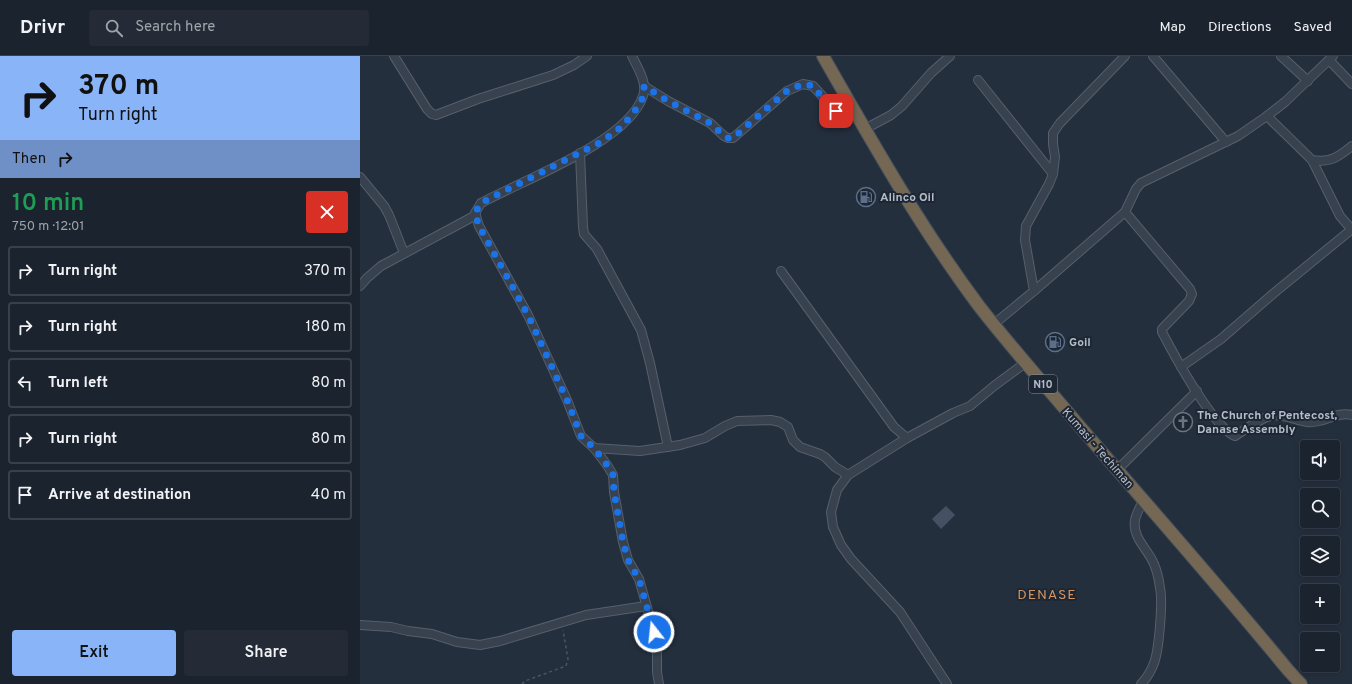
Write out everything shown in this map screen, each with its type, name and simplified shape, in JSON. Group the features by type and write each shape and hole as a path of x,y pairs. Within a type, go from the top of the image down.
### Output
{"highway":[{"name":"Kumasi - Techiman","path":"823,56 926,231 994,324 1025,363 1301,684"}],"street":[{"path":"394,56 427,109 432,114 436,115 478,98 553,75 574,65 587,56"},
{"path":"632,56 644,86 644,96 633,114 620,128 601,142 481,203 475,213 479,226 528,315 567,400 581,436 594,448 613,475 614,492 623,542 628,560 639,579 654,632 657,650 657,672 659,684"},
{"path":"865,129 891,115 902,106 931,73 950,56"},
{"path":"1034,291 1025,240 1026,226 1053,174 1055,157 1053,133 1060,123 1125,56"},
{"path":"1153,56 1226,142"},
{"path":"1281,56 1308,81"},
{"path":"994,324 1125,212 1136,189 1141,183 1238,136 1285,102 1331,58 1352,84"},
{"path":"978,80 1053,174"},
{"path":"644,86 668,101 710,123 728,138 733,138 787,91 803,84 813,86 827,103 836,111 841,112 852,106"},
{"path":"1181,367 1221,339 1274,293 1352,230 1340,216 1312,160 1267,116"},
{"path":"1312,160 1324,162 1335,158 1352,146"},
{"path":"580,153 584,234 597,249 641,330 650,363 668,447"},
{"path":"360,177 384,206 404,253"},
{"path":"1125,212 1190,289 1192,294 1189,301 1162,329 1162,332 1181,367 1210,412 1230,434 1235,436 1267,417 1275,415 1287,416 1308,422 1322,420 1344,413 1352,415"},
{"path":"360,286 381,266 476,215"},
{"path":"781,271 894,427 907,438"},
{"path":"947,684 900,612 865,575 841,545 833,527 831,512 837,490 848,475 907,438 953,413 970,406 1025,363"},
{"path":"1117,470 1197,391"},
{"path":"594,448 640,451 668,447 705,438 725,426 737,421 771,420 780,422 788,427 793,440 800,447 820,454 835,467 848,475"},
{"path":"1141,684 1147,678 1154,662 1158,645 1161,607 1161,588 1154,563 1139,540 1136,531 1135,520 1143,500"},
{"path":"360,625 391,627 432,634 457,642 480,645 500,641 586,615 646,606"}],"path":[{"path":"522,684 525,681 566,666 568,659 562,623"}],"building":[{"path":"946,506 955,515 941,529 932,519"}],"place":[{"name":"Alinco Oil","path":"866,197"},
{"name":"Goil","path":"1055,342"},
{"name":"The Church of Pentecost, Danase Assembly","path":"1183,422"}],"district":[{"name":"DENASE","path":"1047,594"}],"route":[{"path":"654,632 639,579 628,560 623,542 614,492 613,475 594,448 581,436 575,424 567,400 528,315 479,226 475,213 481,203 601,142 620,128 633,114 644,96 644,86 668,101 702,118 728,138 733,138 787,91 803,84 813,86 827,103 836,111"}]}
